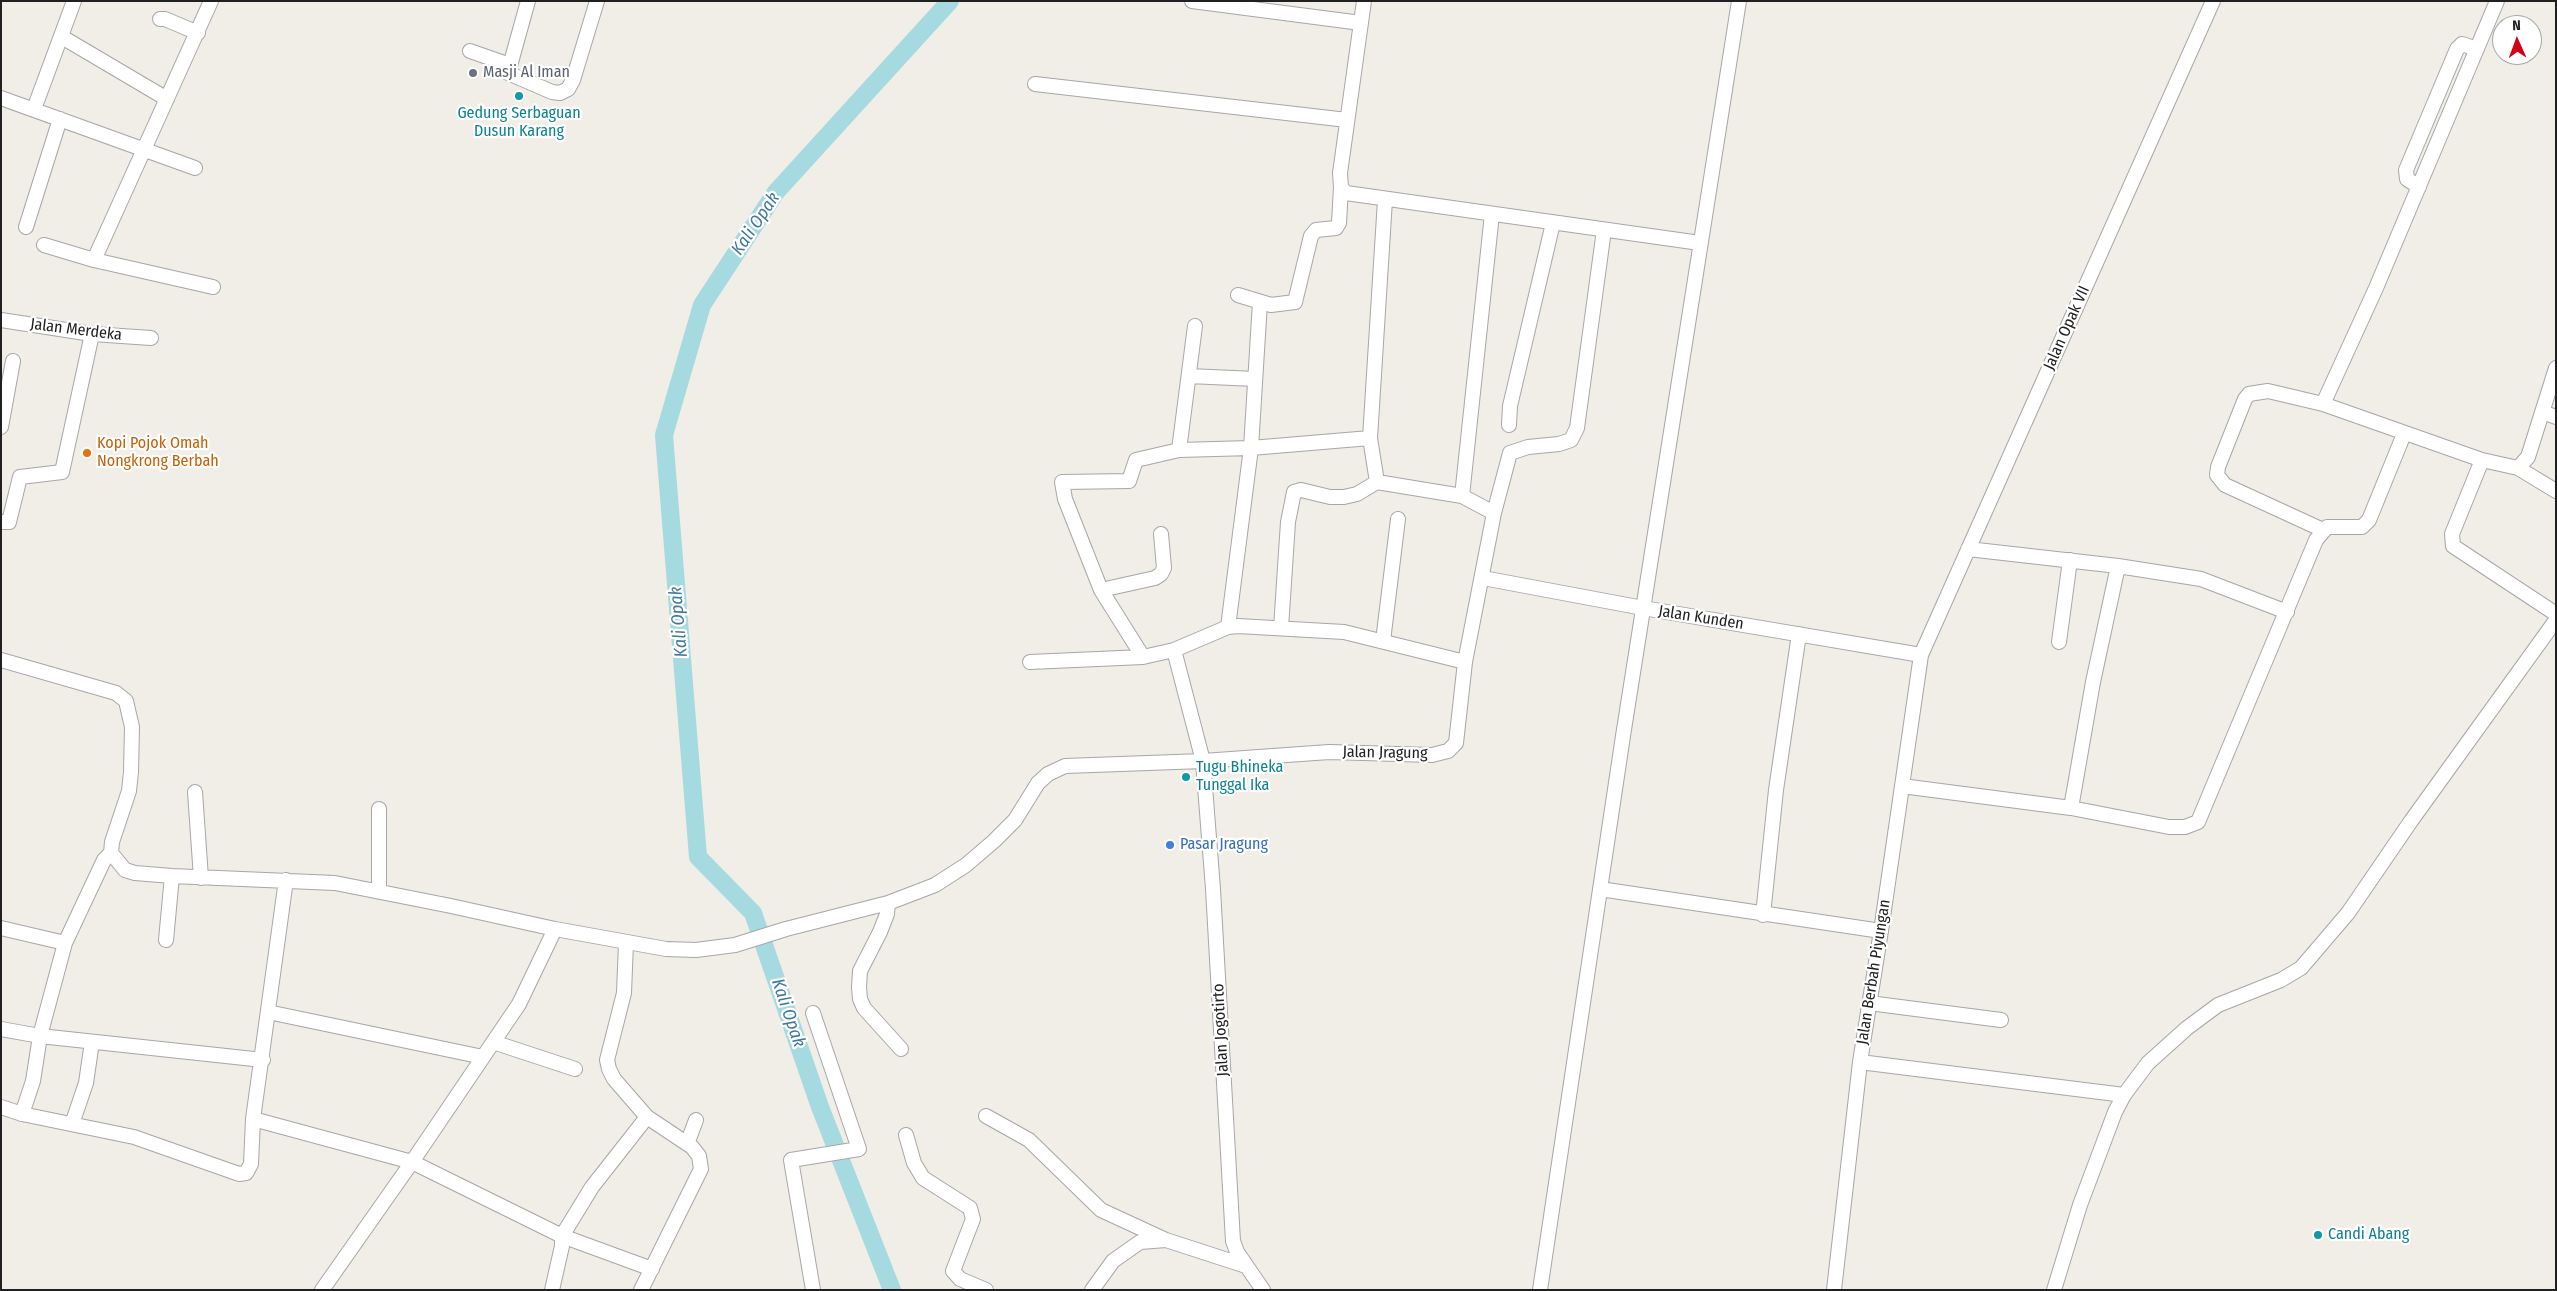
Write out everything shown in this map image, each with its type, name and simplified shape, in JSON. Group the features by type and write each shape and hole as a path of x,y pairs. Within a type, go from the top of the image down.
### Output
{"street":[{"path":"34,109 74,1"},
{"path":"94,260 211,1"},
{"path":"528,1 508,73 552,92 560,93 568,89 573,80 597,1"},
{"path":"1192,1 1360,23"},
{"path":"1238,295 1271,305 1296,302 1311,236 1316,230 1336,228 1339,224 1340,173 1364,1"},
{"path":"1540,1290 1643,608 1739,1"},
{"name":"Jalan Opak VII","path":"1920,655 2213,1"},
{"path":"2323,404 2419,187 2497,1"},
{"path":"160,19 165,18 198,33"},
{"path":"62,37 167,99"},
{"path":"2419,187 2406,179 2405,174 2446,75 2459,46 2467,44 2477,50"},
{"path":"470,51 510,65"},
{"path":"1035,84 1347,120"},
{"path":"1,98 60,118 144,151 196,168"},
{"path":"26,227 60,118"},
{"path":"1341,187 1346,193 1385,200 1700,244"},
{"path":"1376,482 1370,438 1385,200"},
{"path":"1462,496 1492,214"},
{"path":"1509,425 1510,406 1553,223"},
{"name":"Jalan Jragung","path":"111,853 125,870 135,873 201,878 335,883 626,943 666,949 696,950 735,945 786,929 888,903 935,885 966,865 994,841 1015,820 1038,783 1048,774 1065,766 1203,761 1329,752 1432,755 1448,752 1456,743 1465,662 1483,578 1494,513 1510,453 1528,447 1571,440 1577,428 1604,230"},
{"path":"44,245 94,260 214,287"},
{"path":"1228,627 1251,448 1260,302"},
{"name":"Jalan Merdeka","path":"1,320 92,334 151,338"},
{"path":"1179,450 1195,326"},
{"path":"1,522 9,522 20,477 62,472 92,334"},
{"path":"1,427 13,361"},
{"path":"2518,468 2528,457 2556,368"},
{"path":"1189,376 1255,379"},
{"path":"2404,434 2369,520 2362,527 2333,527 2323,530 2225,485 2217,475 2235,425 2249,394 2268,391 2323,404 2482,460 2518,468 2556,491"},
{"path":"2542,412 2556,417"},
{"path":"1143,657 1101,590 1065,500 1062,482 1129,481 1136,460 1179,450 1251,448 1370,438"},
{"path":"2482,460 2452,534 2453,546 2556,614"},
{"path":"1281,628 1288,522 1294,492 1300,490 1330,497 1344,497 1357,494 1376,482 1462,496 1494,513"},
{"path":"1383,641 1398,518"},
{"path":"1902,786 2071,808 2169,827 2184,827 2198,822 2308,558 2323,530"},
{"path":"1101,590 1155,578 1161,574 1164,568 1161,534"},
{"path":"1968,549 2118,566 2201,579 2287,612"},
{"path":"2059,642 2070,560"},
{"path":"2071,808 2093,682 2118,566"},
{"name":"Jalan Kunden","path":"1483,578 1643,608 1920,655"},
{"path":"2054,1290 2080,1205 2115,1112 2148,1063 2187,1028 2218,1005 2281,980 2301,968 2348,913 2411,821 2556,620"},
{"path":"1030,662 1143,657 1174,650 1228,627 1344,632 1465,662"},
{"path":"1763,915 1776,790 1799,634"},
{"name":"Jalan Jogotirto","path":"1174,650 1203,761 1214,899 1233,1241 1246,1266 1263,1290"},
{"name":"Jalan Berbah Piyungan","path":"1834,1290 1860,1062 1882,931 1920,655"},
{"path":"1,660 116,693 126,701 132,727 129,791 112,842 111,853 104,860 65,943 40,1036 33,1081 22,1114"},
{"path":"195,792 201,878"},
{"path":"379,809 379,891"},
{"path":"166,940 172,876"},
{"path":"1,1107 22,1114 134,1137 239,1174 246,1174 251,1164 254,1119 286,880"},
{"path":"1600,889 1763,915 1882,931"},
{"path":"888,903 887,914 880,932 860,971 858,986 864,1008 901,1049"},
{"path":"1,928 65,943"},
{"path":"322,1290 412,1162 519,1004 555,929"},
{"path":"626,943 624,993 607,1060 614,1079 647,1117 687,1144 699,1156 701,1169 641,1290"},
{"path":"1869,1003 2001,1020"},
{"path":"268,1012 483,1057"},
{"path":"813,1013 859,1149 791,1160 813,1290"},
{"path":"1,1029 40,1036 263,1060"},
{"path":"72,1124 83,1087 86,1083 92,1042"},
{"path":"493,1042 575,1069"},
{"path":"1860,1062 2124,1096"},
{"path":"986,1116 1029,1140 1101,1210 1166,1240 1246,1266"},
{"path":"552,1290 562,1246 562,1236 592,1186 647,1117"},
{"path":"254,1119 412,1162 562,1236 652,1269"},
{"path":"687,1144 696,1120"},
{"path":"906,1134 914,1163 923,1178 970,1208 973,1219 953,1270 960,1279 986,1290"},
{"path":"1092,1290 1113,1261 1140,1242 1166,1240"},
{"path":"1207,1253 1233,1241"}],"waterway":[{"name":"Kali Opak","path":"892,1290 820,1107 753,913 698,857 664,435 702,305 776,192 950,1"}],"place":[{"name":"Masji Al Iman","path":"473,73"},
{"name":"Gedung Serbaguan Dusun Karang","path":"519,96"},
{"name":"Kopi Pojok Omah Nongkrong Berbah","path":"87,453"},
{"name":"Tugu Bhineka Tunggal Ika","path":"1186,777"},
{"name":"Pasar Jragung","path":"1170,845"},
{"name":"Candi Abang","path":"2318,1235"}]}
